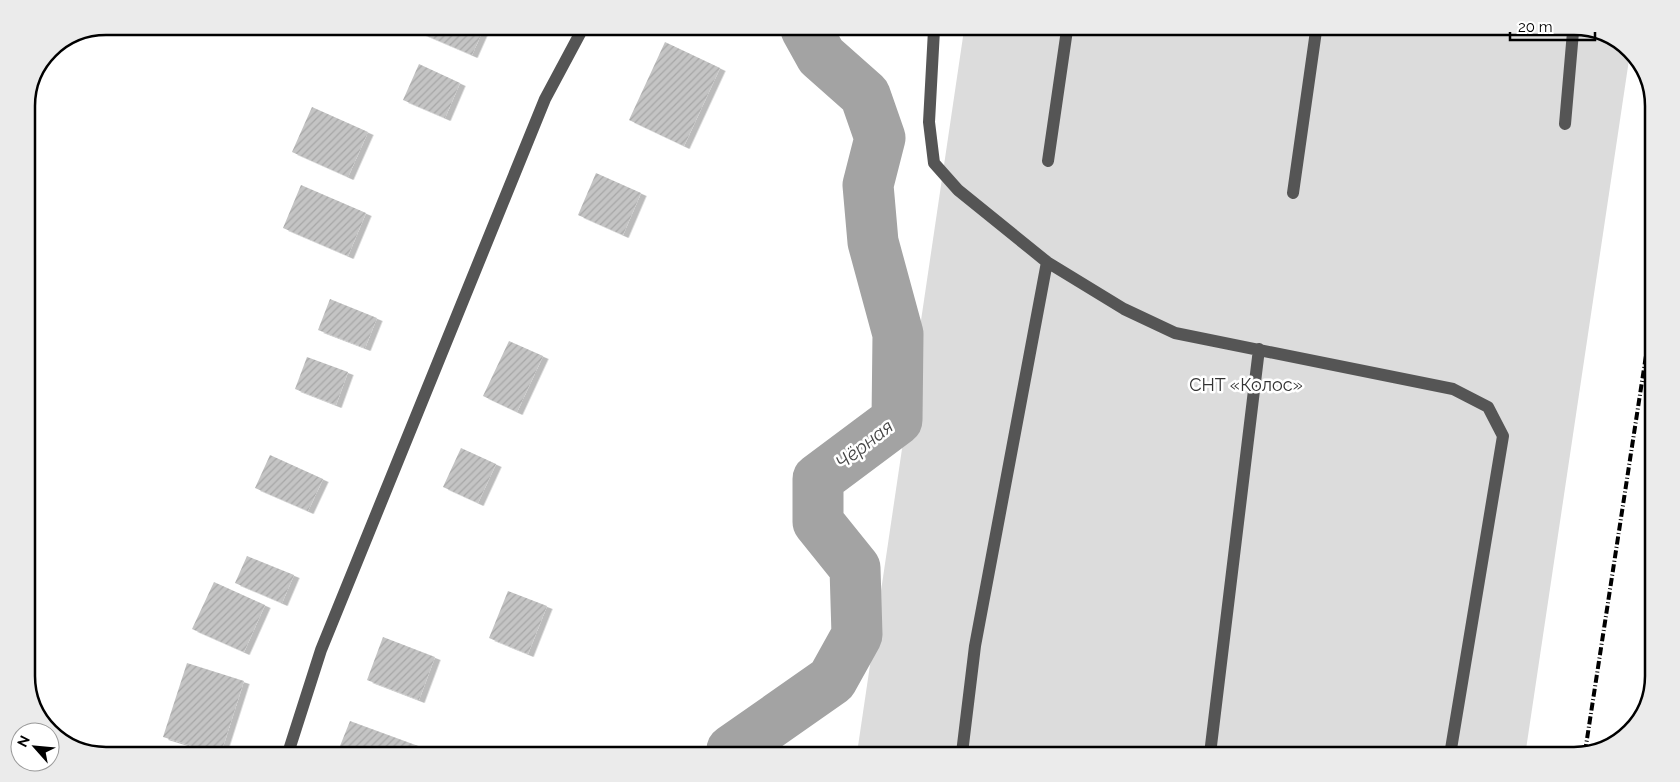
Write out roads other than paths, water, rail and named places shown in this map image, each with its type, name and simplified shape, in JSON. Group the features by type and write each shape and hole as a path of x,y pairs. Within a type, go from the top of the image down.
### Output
{"street":[{"path":"290,747 321,650 542,108 579,35"},
{"path":"934,35 929,122 934,164 958,190 1047,262 1124,309 1175,333 1453,389 1488,407 1503,436 1451,747"},
{"path":"1048,161 1066,35"},
{"path":"1293,194 1315,35"},
{"path":"1565,124 1573,35"},
{"path":"963,747 975,646 1047,262"},
{"path":"1211,747 1259,350"}],"waterway":[{"name":"Чёрная","path":"736,747 832,680 857,635 855,568 818,522 818,479 897,420 898,334 873,242 868,185 880,138 865,95 821,56 809,35"}],"railway":[{"path":"1586,746 1645,362"}],"park label":[{"name":"СНТ «Колос»","path":"1246,384"}]}
